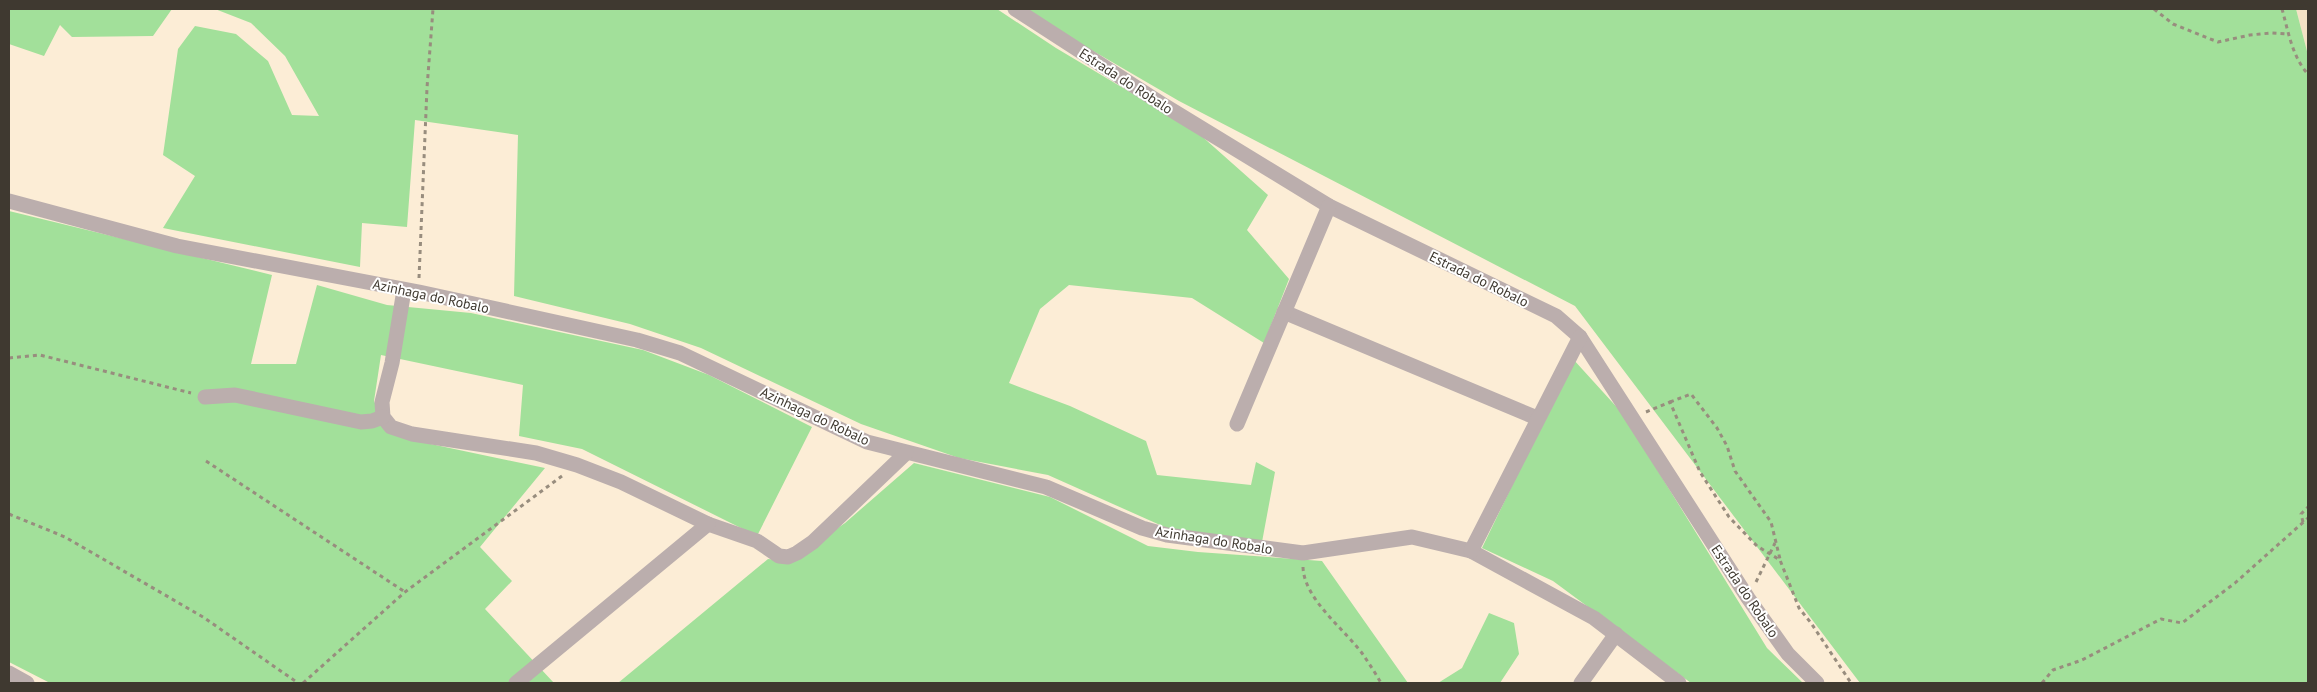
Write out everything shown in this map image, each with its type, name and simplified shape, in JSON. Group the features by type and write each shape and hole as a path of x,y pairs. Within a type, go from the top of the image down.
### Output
{"street":[{"name":"Estrada do Robalo","path":"1015,9 1165,106 1329,206 1556,316 1580,337 1748,598 1788,654 1818,683"},
{"name":"Azinhaga do Robalo","path":"9,201 177,246 411,291 637,340 680,353 867,442 1046,487 1142,528 1167,535 1303,554 1412,537 1471,551 1594,618 1678,683"},
{"path":"1237,424 1329,206"},
{"path":"411,291 382,402 383,417 391,427 412,434 536,453 577,465 621,482 708,524 757,542 779,556 788,557 813,542 906,453"},
{"path":"1284,312 1537,418"},
{"path":"1471,551 1537,418 1580,337"},
{"path":"206,396 235,395 361,422 372,422 383,417"},
{"path":"516,683 708,524"},
{"path":"1581,683 1616,634"},
{"path":"9,673 26,683"}],"path":[{"path":"411,291 433,9"},
{"path":"2154,9 2173,24 2218,42 2250,35 2288,34"},
{"path":"2282,9 2288,34 2302,68 2308,74"},
{"path":"9,358 40,355 206,396"},
{"path":"1633,419 1691,394 1704,409 1727,446 1735,471 1771,522 1780,560 1799,608 1851,683"},
{"path":"1670,402 1700,472 1729,517 1757,546 1780,560"},
{"path":"206,461 405,592"},
{"path":"303,683 405,592 577,465"},
{"path":"2303,522 2301,514 2308,507"},
{"path":"9,514 65,537 194,612 298,683"},
{"path":"2042,683 2052,670 2082,660 2161,619 2182,623 2235,582 2308,518"},
{"path":"1748,598 1776,542"},
{"path":"1303,554 1302,570 1305,583 1317,602 1364,656 1381,683"}],"shaded area":[{"path":"2296,9 2308,9 2308,55"}],"green space":[{"path":"9,9 172,9 153,36 72,37 60,25 44,56 9,44"},
{"path":"215,9 997,9 1056,48 1197,132 1268,195 1247,230 1289,279 1264,343 1192,298 1069,285 1040,309 1009,383 1070,406 1146,441 1157,475 1251,485 1256,462 1275,472 1262,542 1169,529 1048,475 959,458 861,424 701,348 630,324 514,296 518,135 415,120 407,227 362,223 360,267 163,228 195,176 163,155 178,49 195,26 236,34 268,61 292,115 319,116 285,56 251,23"},
{"path":"1021,9 2296,9 2308,55 2308,683 1860,683 1575,306 1179,101"},
{"path":"9,211 272,275 251,364 296,364 317,285 387,305 471,313 643,350 709,375 812,427 757,536 582,449 519,436 523,385 381,355 374,401 385,425 426,443 545,468 480,547 512,581 485,609 554,683 50,683 9,662"},
{"path":"1573,359 1623,414 1767,648 1803,683 1691,683 1553,581 1482,548"},
{"path":"914,463 1050,497 1148,546 1198,552 1322,561 1408,683 618,683 768,559 790,561 845,523"},
{"path":"1489,613 1514,623 1519,654 1500,683 1438,683 1462,668"}]}
